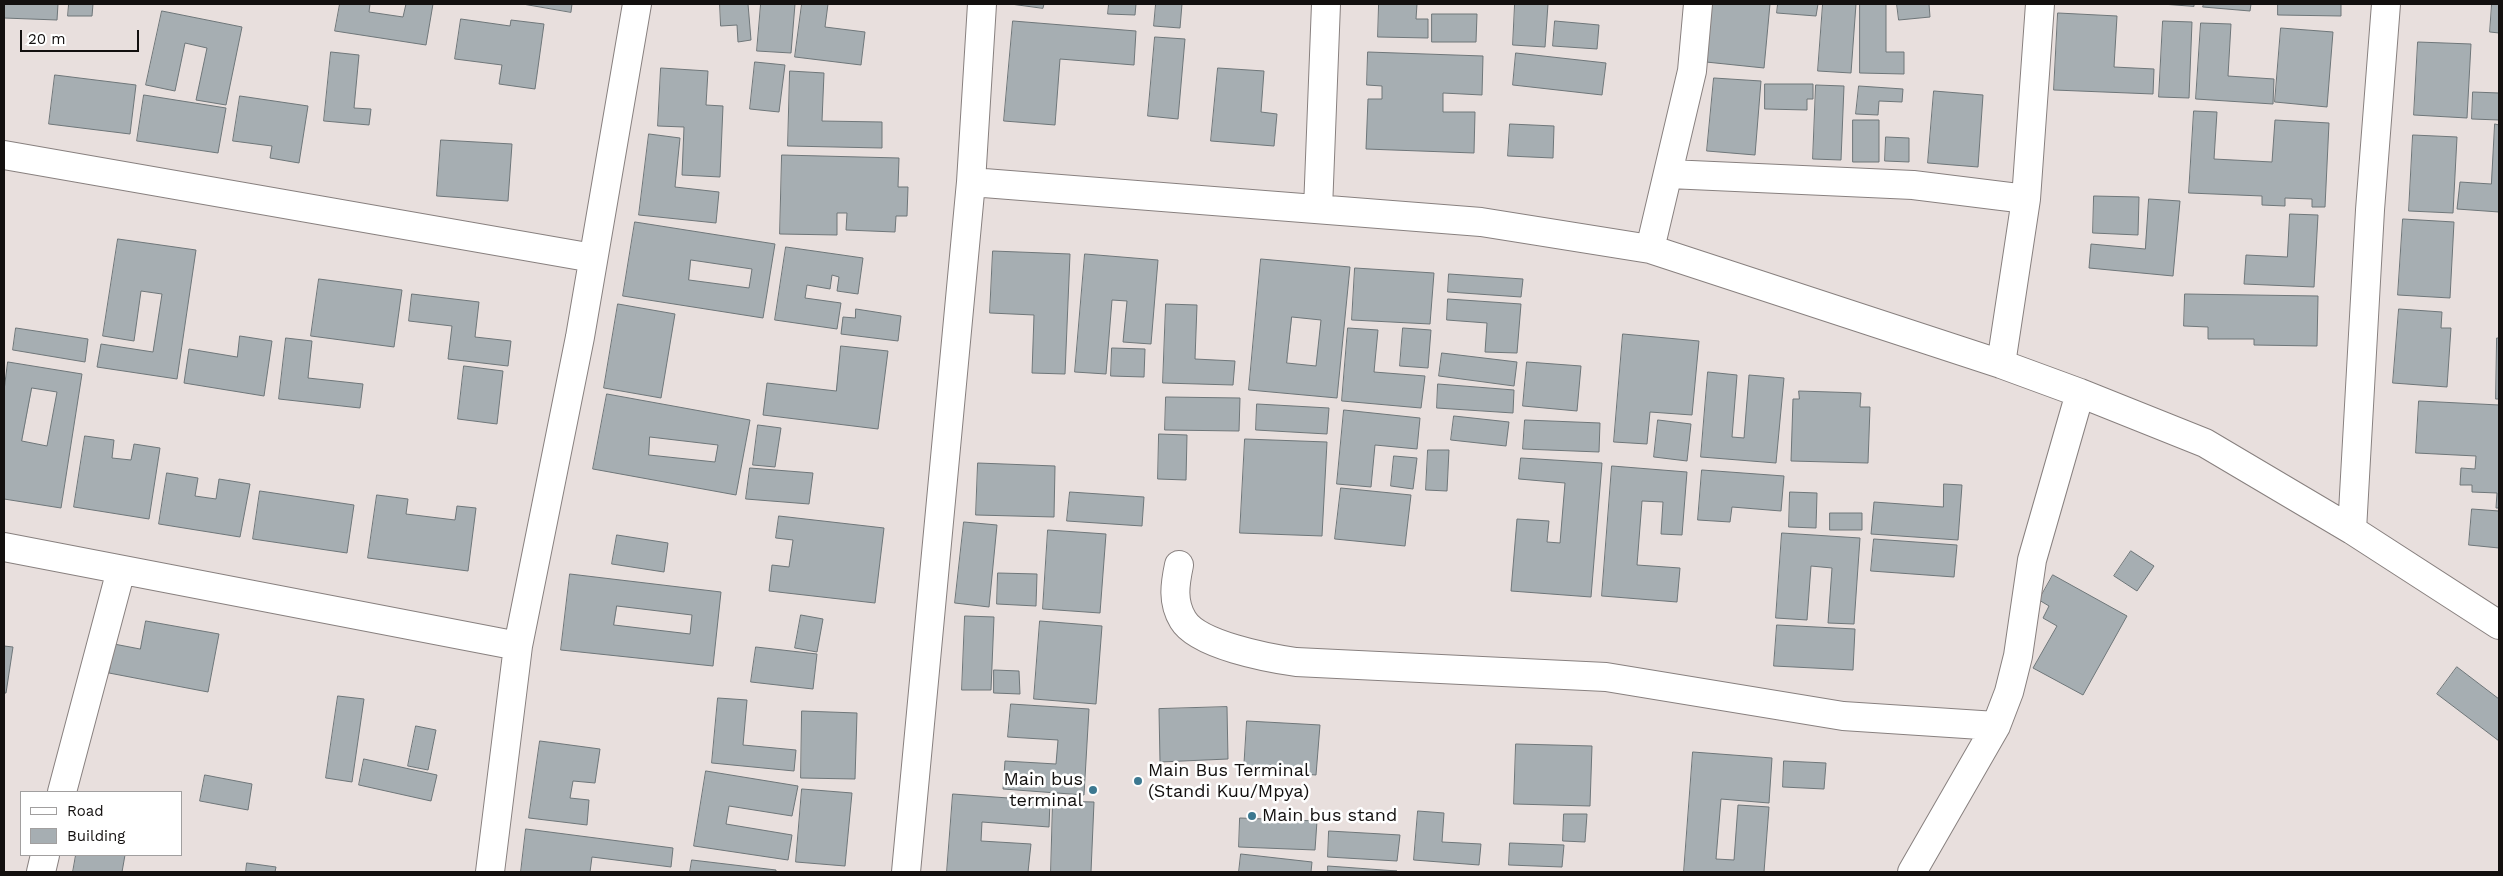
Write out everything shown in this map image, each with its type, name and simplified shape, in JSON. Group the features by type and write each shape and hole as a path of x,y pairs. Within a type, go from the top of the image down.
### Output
{"street":[{"path":"490,872 518,646 580,337 637,4"},
{"path":"906,872 971,182 982,4"},
{"path":"1318,209 1326,4"},
{"path":"1650,250 1692,71 1698,4"},
{"path":"2000,364 2026,199 2040,4"},
{"path":"2352,530 2370,210 2386,4"},
{"path":"4,155 593,258"},
{"path":"1669,174 1913,185 2026,199"},
{"path":"971,182 1481,222 1650,250 2000,364 2080,393 2205,443 2352,530 2468,603 2499,626"},
{"path":"1912,872 1996,726 2009,692 2018,656 2032,560 2056,471 2080,393"},
{"path":"4,546 518,646"},
{"path":"1179,565 1174,589 1177,609 1184,622 1201,636 1254,655 1296,662 1606,677 1843,716 1996,726"},
{"path":"62,791 121,570"},
{"path":"41,872 45,856"}],"building":[{"path":"4,4 58,4 57,20 4,18"},
{"path":"69,4 93,4 92,16 68,16"},
{"path":"340,4 370,4 369,12 403,17 406,4 433,4 426,45 335,31"},
{"path":"523,4 572,4 571,12"},
{"path":"720,4 748,4 751,40 738,42 737,25 721,26"},
{"path":"761,4 795,4 791,53 757,51"},
{"path":"802,4 828,4 825,27 865,32 861,65 795,57"},
{"path":"1011,4 1044,4 1043,8"},
{"path":"1109,4 1136,4 1135,15 1108,14"},
{"path":"1156,4 1182,4 1180,28 1154,26"},
{"path":"1379,4 1417,4 1416,19 1428,19 1428,38 1378,37"},
{"path":"1515,4 1548,4 1545,47 1513,45"},
{"path":"1711,4 1770,4 1764,68 1706,62"},
{"path":"1778,4 1818,4 1816,16 1777,13"},
{"path":"1823,4 1856,4 1851,73 1818,71"},
{"path":"1860,4 1886,4 1886,52 1904,52 1904,74 1860,73"},
{"path":"1897,4 1929,4 1930,17 1899,20"},
{"path":"2162,4 2194,4 2194,6"},
{"path":"2204,4 2251,4 2250,11 2203,7"},
{"path":"2278,4 2341,4 2341,16 2278,15"},
{"path":"2492,4 2499,4 2499,33 2490,32"},
{"path":"162,11 242,27 226,105 196,100 207,48 185,43 175,91 146,85"},
{"path":"2058,13 2117,16 2114,67 2154,69 2153,94 2054,90"},
{"path":"1432,14 1477,14 1476,42 1432,42"},
{"path":"461,19 510,26 511,20 544,24 535,89 499,84 502,65 455,59"},
{"path":"1013,21 1136,31 1134,65 1060,59 1055,125 1004,121"},
{"path":"1555,21 1599,25 1597,49 1553,46"},
{"path":"2163,21 2192,22 2189,98 2159,97"},
{"path":"2201,23 2231,24 2228,76 2274,79 2273,104 2196,99"},
{"path":"2281,28 2333,32 2327,107 2275,102"},
{"path":"1155,37 1185,39 1178,119 1148,116"},
{"path":"2418,42 2471,44 2467,118 2414,115"},
{"path":"331,52 359,55 354,108 371,109 369,125 324,121"},
{"path":"1368,52 1483,56 1482,95 1443,93 1443,112 1475,112 1474,153 1366,149 1368,99 1382,99 1382,86 1367,85"},
{"path":"1516,53 1606,63 1602,95 1513,85"},
{"path":"755,62 785,65 779,112 750,109"},
{"path":"661,68 708,71 706,105 723,106 720,177 682,175 684,127 658,126"},
{"path":"1218,68 1264,71 1261,112 1277,114 1274,146 1211,141"},
{"path":"790,71 824,73 822,121 882,122 882,148 788,146"},
{"path":"55,75 136,85 130,134 49,124"},
{"path":"1714,78 1761,81 1755,155 1707,151"},
{"path":"1765,84 1813,84 1813,99 1807,99 1807,110 1765,109"},
{"path":"1816,85 1844,86 1841,160 1813,159"},
{"path":"1859,86 1903,89 1902,102 1879,101 1878,115 1856,114"},
{"path":"1934,91 1983,95 1978,167 1928,163"},
{"path":"2473,92 2499,93 2499,120 2472,119"},
{"path":"144,95 226,108 218,153 137,141"},
{"path":"240,96 308,106 299,163 270,158 272,146 233,141"},
{"path":"2194,111 2217,112 2214,159 2272,162 2275,120 2329,123 2325,207 2312,207 2312,199 2285,198 2285,206 2262,205 2262,196 2189,193"},
{"path":"1853,120 1879,120 1879,162 1853,162"},
{"path":"1510,124 1554,126 1553,158 1508,156"},
{"path":"2495,124 2499,125 2499,212 2457,209 2460,182 2491,184"},
{"path":"649,134 680,138 675,187 719,192 716,223 639,215"},
{"path":"2413,135 2457,137 2453,213 2409,211"},
{"path":"1886,137 1909,138 1909,162 1885,161"},
{"path":"441,140 512,144 508,201 437,196"},
{"path":"782,155 899,158 898,187 908,187 907,216 896,216 895,232 846,230 847,213 837,213 837,235 780,234"},
{"path":"2094,196 2139,197 2138,235 2093,233"},
{"path":"2149,199 2180,201 2173,276 2089,268 2091,244 2145,249"},
{"path":"2290,214 2318,215 2314,287 2244,284 2246,255 2287,257"},
{"path":"2403,219 2454,222 2450,298 2398,295"},
{"path":"635,222 775,244 763,318 623,296","holes":["691,260 752,269 749,288 689,280"]},
{"path":"118,239 196,250 177,379 97,367 101,344 153,352 162,294 141,291 134,341 103,336"},
{"path":"786,247 863,258 858,294 837,291 839,277 832,275 830,289 807,285 805,298 841,303 837,329 775,320"},
{"path":"993,251 1070,254 1065,374 1032,373 1034,315 990,313"},
{"path":"1085,254 1158,260 1151,344 1123,342 1127,301 1112,300 1106,374 1075,372"},
{"path":"1261,259 1350,267 1337,398 1249,390","holes":["1292,317 1321,320 1316,366 1287,363"]},
{"path":"1355,268 1434,273 1430,324 1352,320"},
{"path":"1449,274 1523,279 1521,297 1448,292"},
{"path":"319,279 402,290 394,347 311,336"},
{"path":"412,294 479,302 475,337 511,341 508,366 448,359 452,326 409,321"},
{"path":"2185,294 2318,296 2317,346 2254,345 2254,339 2208,339 2208,327 2184,326"},
{"path":"1448,299 1521,304 1517,353 1485,352 1487,323 1447,320"},
{"path":"618,304 675,314 661,398 604,388"},
{"path":"1166,304 1197,305 1195,359 1235,361 1233,385 1163,383"},
{"path":"856,309 901,316 898,341 841,334 843,317 855,318"},
{"path":"2399,309 2442,312 2441,328 2451,328 2447,387 2393,383"},
{"path":"16,328 88,339 85,362 13,350"},
{"path":"1348,328 1378,330 1374,372 1425,376 1421,408 1342,401"},
{"path":"1403,328 1431,330 1428,368 1400,366"},
{"path":"1623,334 1699,341 1692,415 1650,412 1647,444 1614,442"},
{"path":"240,336 272,341 264,396 184,383 189,349 237,357"},
{"path":"286,338 312,341 308,378 363,384 360,408 279,399"},
{"path":"2497,338 2499,338 2499,399 2496,399"},
{"path":"841,346 888,351 878,429 763,415 767,383 836,391"},
{"path":"1112,348 1145,349 1144,377 1111,376"},
{"path":"1442,353 1517,362 1514,386 1439,376"},
{"path":"8,362 82,374 61,508 4,499 4,391","holes":["32,388 57,392 47,446 22,441"]},
{"path":"1527,362 1581,366 1577,411 1523,406"},
{"path":"464,366 503,371 497,424 458,419"},
{"path":"1708,372 1737,375 1732,437 1744,438 1749,375 1784,378 1776,463 1701,457"},
{"path":"1438,384 1514,390 1513,413 1437,408"},
{"path":"1799,391 1861,393 1860,407 1870,407 1868,463 1791,461 1793,399 1799,399"},
{"path":"607,394 750,420 736,495 593,469","holes":["650,437 718,445 715,462 649,455"]},
{"path":"1166,397 1240,398 1239,431 1165,430"},
{"path":"2419,401 2499,405 2499,508 2496,508 2497,493 2472,492 2472,485 2460,485 2461,468 2475,469 2476,456 2416,453"},
{"path":"1257,404 1329,408 1327,434 1256,430"},
{"path":"1344,410 1420,418 1417,449 1375,445 1371,487 1337,484"},
{"path":"1454,416 1509,422 1506,446 1451,440"},
{"path":"1525,420 1600,423 1599,452 1523,449"},
{"path":"1658,420 1691,424 1687,461 1654,457"},
{"path":"758,425 781,428 775,467 753,465"},
{"path":"1159,434 1187,435 1186,480 1158,479"},
{"path":"85,436 114,440 112,458 131,460 134,444 160,448 149,519 74,507"},
{"path":"1245,439 1327,442 1322,536 1240,533"},
{"path":"1428,450 1449,450 1447,491 1426,490"},
{"path":"1394,456 1417,458 1413,489 1391,486"},
{"path":"1521,458 1602,463 1591,597 1511,591 1517,519 1549,521 1547,542 1560,543 1565,483 1519,479"},
{"path":"978,463 1055,466 1054,517 976,515"},
{"path":"1612,466 1687,472 1682,535 1661,534 1663,502 1642,501 1637,565 1680,568 1677,602 1602,596"},
{"path":"750,468 813,473 809,504 746,499"},
{"path":"1702,470 1784,476 1781,511 1732,507 1730,522 1698,520"},
{"path":"167,473 198,478 195,496 216,499 219,479 250,484 240,537 159,524"},
{"path":"1944,484 1962,485 1958,540 1871,534 1874,502 1943,507"},
{"path":"1341,488 1411,495 1405,546 1335,539"},
{"path":"260,491 354,505 347,553 253,539"},
{"path":"1070,492 1144,497 1142,526 1067,521"},
{"path":"1790,492 1817,493 1816,528 1789,527"},
{"path":"377,495 408,499 406,514 455,520 457,506 476,508 468,571 368,558"},
{"path":"2472,509 2499,511 2499,548 2469,545"},
{"path":"1830,513 1862,513 1862,530 1830,530"},
{"path":"779,516 884,528 875,603 769,591 772,565 789,567 793,540 776,538"},
{"path":"964,522 997,525 989,607 955,603"},
{"path":"1048,530 1106,534 1100,613 1043,609"},
{"path":"1782,533 1860,538 1854,624 1828,623 1832,568 1811,566 1807,620 1776,618"},
{"path":"617,535 668,543 664,572 612,564"},
{"path":"1874,539 1957,545 1954,577 1871,571"},
{"path":"2131,551 2154,566 2137,591 2114,576"},
{"path":"998,573 1037,574 1036,606 997,604"},
{"path":"570,574 721,592 713,666 561,650","holes":["617,606 692,615 690,634 614,625"]},
{"path":"2053,575 2127,616 2083,695 2033,668 2057,626 2043,618 2049,606 2039,600"},
{"path":"801,615 823,619 817,652 795,648"},
{"path":"965,616 994,617 991,690 962,690"},
{"path":"146,621 219,634 208,692 109,673 114,644 140,649"},
{"path":"1040,621 1102,626 1096,704 1034,699"},
{"path":"1777,625 1855,629 1853,670 1774,666"},
{"path":"4,646 13,647 6,693 4,693"},
{"path":"756,647 817,654 813,689 751,682"},
{"path":"2457,667 2499,699 2499,741 2437,694"},
{"path":"994,670 1019,671 1020,694 994,693"},
{"path":"338,696 364,699 352,782 326,778"},
{"path":"718,698 747,700 743,745 796,750 794,771 712,763"},
{"path":"1011,704 1089,709 1084,795 1003,789 1005,761 1056,764 1058,740 1008,737"},
{"path":"1227,707 1228,759 1160,762 1159,709"},
{"path":"802,711 857,713 855,779 801,778"},
{"path":"1247,721 1320,725 1316,775 1244,770"},
{"path":"416,726 436,730 428,770 408,766"},
{"path":"540,741 600,749 595,783 573,781 570,798 589,800 587,825 529,818"},
{"path":"1516,744 1592,746 1590,806 1514,804"},
{"path":"1693,752 1772,758 1769,803 1721,799 1716,859 1734,860 1738,805 1769,807 1764,872 1684,872"},
{"path":"364,759 437,775 431,801 359,785"},
{"path":"1784,761 1826,763 1824,789 1783,787"},
{"path":"706,771 798,786 792,816 729,806 726,824 792,835 788,860 694,846"},
{"path":"205,775 252,784 248,810 200,801"},
{"path":"802,789 852,793 845,866 796,862"},
{"path":"953,794 1050,801 1049,827 982,822 981,841 1031,844 1028,872 947,872"},
{"path":"1053,801 1094,802 1091,872 1051,872"},
{"path":"1418,811 1444,813 1442,842 1481,844 1479,865 1414,860"},
{"path":"1564,814 1587,814 1585,842 1563,841"},
{"path":"1240,818 1317,821 1315,850 1239,847"},
{"path":"526,829 673,848 671,867 592,857 590,872 521,872"},
{"path":"1329,831 1400,835 1397,861 1328,857"},
{"path":"1510,843 1564,845 1562,867 1509,865"},
{"path":"1241,854 1312,862 1311,872 1239,872"},
{"path":"76,856 125,856 122,872 73,872"},
{"path":"692,860 776,870 776,872 690,872"},
{"path":"247,863 276,867 275,872 246,872"},
{"path":"1328,866 1397,871 1328,872"}],"place":[{"name":"Main Bus Terminal (Standi Kuu/Mpya)","path":"1138,781"},
{"name":"Main bus terminal","path":"1093,790"},
{"name":"Main bus stand","path":"1252,816"}]}
